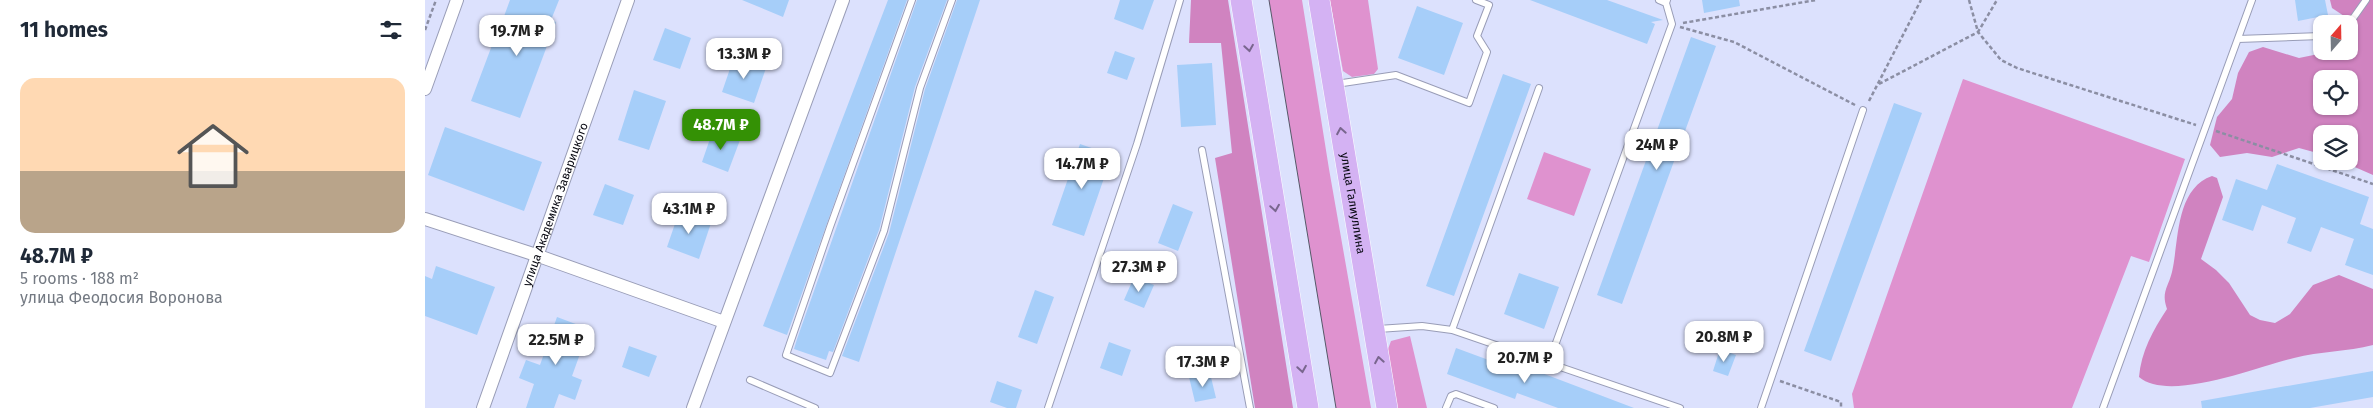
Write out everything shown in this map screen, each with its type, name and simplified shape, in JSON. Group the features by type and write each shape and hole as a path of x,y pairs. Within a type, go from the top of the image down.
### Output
{"main road":[{"path":"1241,0 1308,408"},
{"name":"улица Галиуллина","path":"1319,0 1387,408"}],"street":[{"path":"425,89 457,0"},
{"name":"улица Академика Заварицкого","path":"483,408 628,0"},
{"path":"693,408 843,0"},
{"path":"425,219 536,255 724,322"}],"lane":[{"path":"912,0 833,218 786,355 830,373 883,231 920,88 952,0"},
{"path":"1048,408 1137,144 1180,0"},
{"path":"1333,85 1396,75 1469,102 1487,52 1477,36 1489,5 1476,0"},
{"path":"1549,362 1672,24 1667,1 1659,0"},
{"path":"2103,408 2252,0"},
{"path":"2355,15 2366,0"},
{"path":"2237,39 2313,36"},
{"path":"1452,330 1539,88"},
{"path":"1761,408 1863,110"},
{"path":"1202,150 1249,408"},
{"path":"1374,330 1422,326 1452,330 1680,408"},
{"path":"750,380 815,408"},
{"path":"1446,408 1451,396 1456,394 1494,408"}],"path":[{"path":"425,30 436,0"},
{"path":"1672,24 1816,0"},
{"path":"1672,24 1734,42 1863,110 1879,84 1887,62 1921,0"},
{"path":"1969,0 1978,32 2001,60 2017,68 2373,184"},
{"path":"1879,84 1978,32 1997,0"},
{"path":"425,18 429,19"},
{"path":"1771,378 1841,402 1841,408"}],"shaded area":[{"path":"1191,0 1228,0 1293,408 1255,408 1215,158 1232,153 1221,43 1189,43"},
{"path":"1269,0 1302,0 1329,169 1371,408 1336,408"},
{"path":"1330,0 1368,0 1378,69 1374,74 1352,77 1343,71"},
{"path":"2330,0 2373,0 2373,175 2358,168 2358,125 2313,125 2313,152 2299,148 2272,157 2247,153 2220,157 2210,145 2217,117 2232,99 2238,73 2249,52 2263,47 2299,58 2313,55 2313,60 2358,60 2358,15 2342,15 2332,8"},
{"path":"1963,79 2185,159 2149,262 2131,256 2072,408 1854,408 1852,394"},
{"path":"1544,152 1591,169 1574,216 1527,199"},
{"path":"2212,176 2217,178 2223,197 2201,259 2229,283 2250,315 2260,320 2275,323 2290,314 2313,285 2339,275 2373,289 2373,345 2304,356 2192,385 2171,386 2153,384 2139,377 2142,359 2149,342 2167,309 2165,294 2172,272 2178,232 2185,204 2191,192 2200,183"},
{"path":"1410,336 1427,408 1396,408 1387,352 1391,341"}],"building":[{"path":"510,0 559,0 551,20 556,22 520,118 471,101 494,40 507,45 515,23 503,19"},
{"path":"742,0 789,0 783,17"},
{"path":"888,0 907,0 787,335 763,326"},
{"path":"917,0 947,0 915,87 879,230 833,352 829,351 826,360 794,349"},
{"path":"957,0 980,0 859,362 842,356 889,233 925,89"},
{"path":"1120,0 1154,0 1143,30 1114,19"},
{"path":"1530,0 1607,0 1663,20 1651,22 1655,24 1647,44"},
{"path":"1702,0 1739,0 1740,6 1704,13"},
{"path":"2295,0 2325,0 2328,15 2313,15 2313,18 2298,21"},
{"path":"1417,6 1463,23 1444,75 1398,58"},
{"path":"665,28 691,38 680,69 653,60"},
{"path":"1691,37 1716,46 1622,304 1597,295"},
{"path":"1115,51 1135,58 1127,80 1107,73"},
{"path":"734,57 766,68 754,103 722,92"},
{"path":"1212,63 1216,125 1181,127 1177,65"},
{"path":"1503,74 1531,84 1454,296 1426,286"},
{"path":"634,90 666,101 649,150 618,140"},
{"path":"1894,103 1922,113 1831,361 1804,351"},
{"path":"445,127 542,162 524,211 428,175"},
{"path":"713,130 740,140 728,172 702,162"},
{"path":"1080,144 1112,155 1084,236 1052,225"},
{"path":"2277,164 2369,197 2360,224 2373,229 2373,275 2345,265 2354,239 2321,227 2311,252 2287,243 2296,218 2262,205 2253,231 2222,220 2236,179 2267,190"},
{"path":"605,184 634,195 623,225 593,215"},
{"path":"1173,204 1193,212 1178,251 1158,243"},
{"path":"679,212 711,223 699,259 667,247"},
{"path":"436,266 495,287 477,335 425,316 425,276 432,279"},
{"path":"1519,273 1559,287 1544,329 1504,314"},
{"path":"1134,277 1154,285 1144,308 1124,300"},
{"path":"1035,290 1054,297 1037,344 1018,337"},
{"path":"557,317 589,329 572,376 582,380 575,400 559,394 554,408 526,408 534,384 519,378 526,360 540,365"},
{"path":"1109,342 1131,350 1122,376 1100,368"},
{"path":"629,346 657,356 649,377 622,367"},
{"path":"1456,348 1524,373 1526,367 1634,408 1558,408 1517,393 1515,399 1447,374"},
{"path":"1720,349 1736,355 1728,376 1713,371"},
{"path":"2373,371 2373,397 2310,408 2202,408 2201,401"},
{"path":"1210,373 1216,398 1195,402 1189,377"},
{"path":"997,381 1022,390 1016,408 1007,408 990,402"}],"tram line":[{"path":"1269,0 1336,408"}]}
